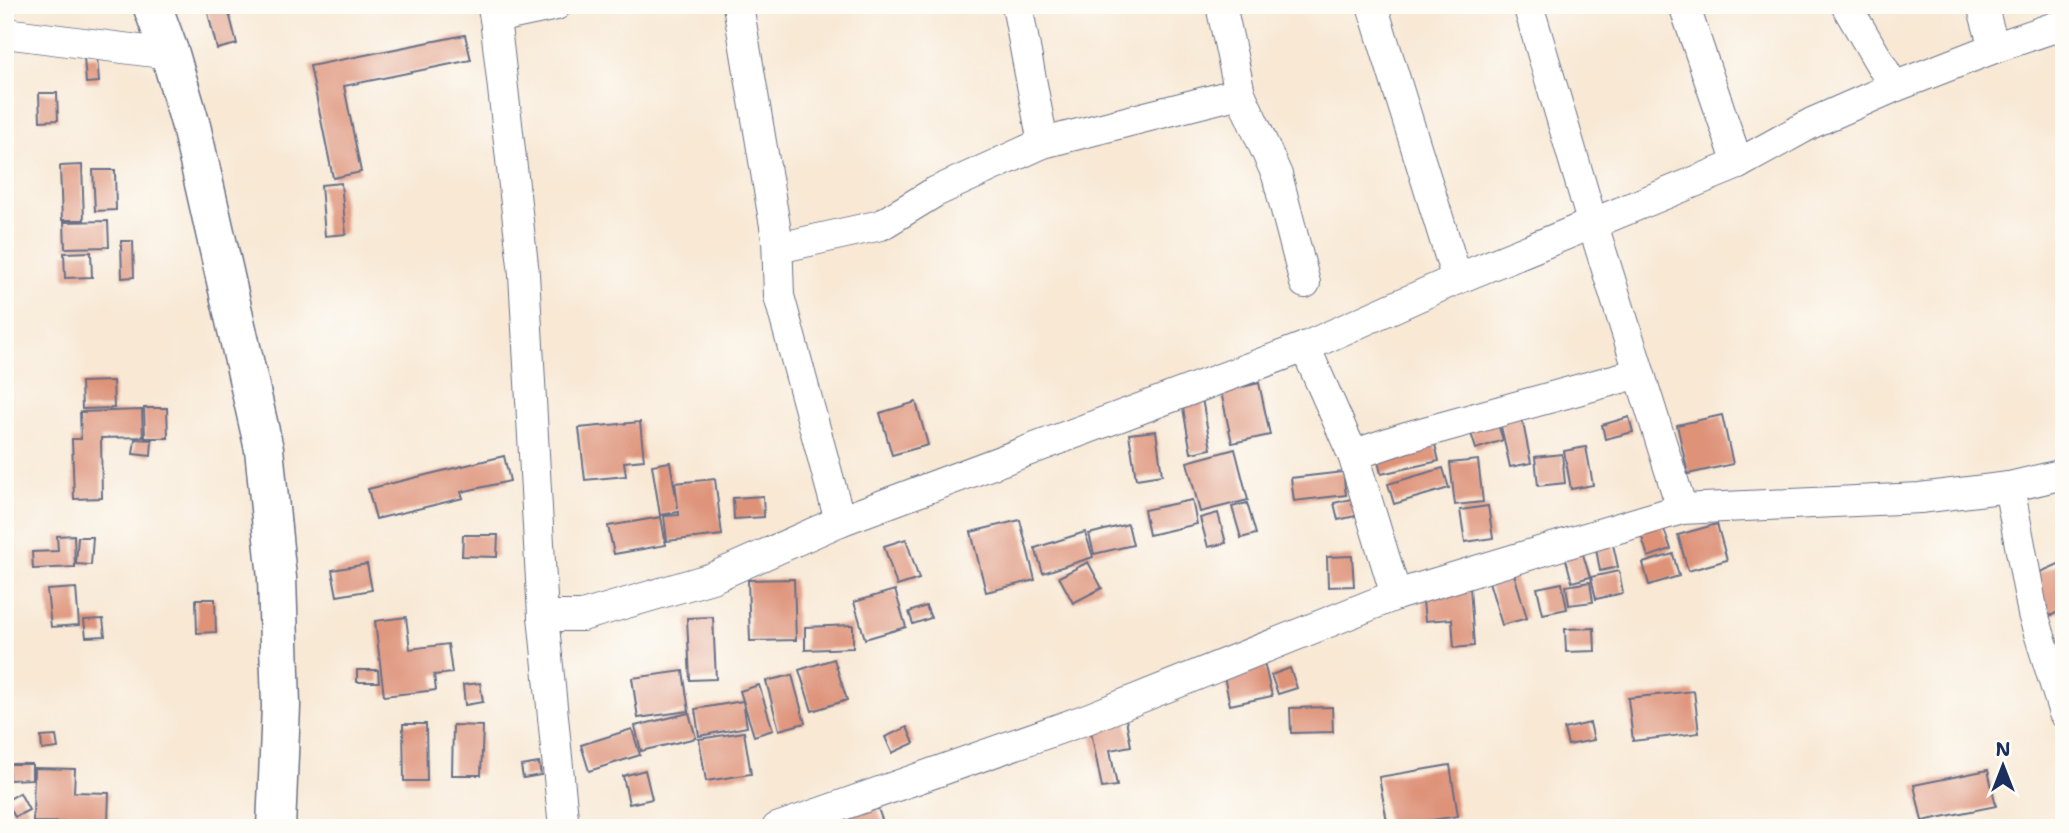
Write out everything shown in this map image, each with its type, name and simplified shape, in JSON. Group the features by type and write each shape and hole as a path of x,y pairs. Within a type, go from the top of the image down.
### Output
{"main road":[{"path":"152,5 170,54 191,126 264,449 278,603 281,706 276,828"}],"street":[{"path":"556,5 494,12 524,274 543,616 564,828"},
{"path":"738,5 778,248 779,296 840,522"},
{"path":"1017,5 1044,143"},
{"path":"1220,5 1240,93 1277,175 1306,283"},
{"path":"1372,5 1457,279"},
{"path":"1528,5 1593,225 1682,509"},
{"path":"1684,5 1738,164"},
{"path":"1846,5 1894,87"},
{"path":"1982,5 1994,48"},
{"path":"543,616 582,616 712,578 840,522 1306,347 1457,279 1738,164 1812,123 1894,87 2064,24"},
{"path":"5,33 170,54"},
{"path":"778,248 881,225 935,192 1044,143 1240,93"},
{"path":"1306,347 1353,455 1396,595"},
{"path":"1353,455 1403,438 1639,373"},
{"path":"777,828 1087,719 1396,595 1682,509 1920,498 2009,487 2064,474"},
{"path":"2009,487 2033,614 2064,713"}],"building":[{"path":"206,5 227,5 237,44 217,49"},
{"path":"465,35 471,60 344,86 361,172 333,178 310,66"},
{"path":"97,56 99,82 86,83 84,57"},
{"path":"39,93 57,93 58,120 40,121"},
{"path":"82,165 84,220 62,220 60,166"},
{"path":"93,170 115,170 116,210 95,211"},
{"path":"341,183 346,234 325,236 321,185"},
{"path":"108,221 109,247 65,248 64,222"},
{"path":"121,241 133,241 134,277 122,278"},
{"path":"91,252 92,277 65,278 64,253"},
{"path":"113,381 114,408 82,409 81,382"},
{"path":"1259,383 1270,435 1232,443 1221,392"},
{"path":"1201,393 1211,449 1191,453 1181,397"},
{"path":"916,402 928,445 892,455 880,413"},
{"path":"144,408 167,408 168,438 145,438"},
{"path":"1520,408 1531,463 1510,467 1498,413"},
{"path":"142,410 143,437 101,438 102,498 74,499 72,439 81,439 80,412"},
{"path":"1495,415 1503,440 1476,449 1468,424"},
{"path":"1722,415 1733,464 1688,474 1677,425"},
{"path":"1629,417 1633,432 1605,439 1602,425"},
{"path":"640,422 644,460 624,462 626,476 585,480 579,428"},
{"path":"1156,431 1162,475 1136,479 1129,434"},
{"path":"1433,436 1439,461 1381,474 1375,448"},
{"path":"135,439 152,440 151,456 133,454"},
{"path":"1586,447 1593,485 1571,489 1564,451"},
{"path":"1235,449 1248,500 1200,512 1187,462"},
{"path":"1562,454 1565,483 1538,486 1535,457"},
{"path":"504,456 510,481 461,492 463,498 376,519 368,489"},
{"path":"1478,460 1483,502 1455,505 1450,463"},
{"path":"670,462 678,508 675,483 715,479 722,535 667,541 664,516 679,515 679,512 660,515 652,465"},
{"path":"1443,468 1449,488 1394,504 1388,484"},
{"path":"1343,472 1346,495 1294,501 1291,478"},
{"path":"763,496 764,517 734,519 733,498"},
{"path":"1364,496 1368,513 1338,520 1334,503"},
{"path":"1192,500 1197,524 1149,535 1144,510"},
{"path":"1247,503 1256,534 1241,538 1232,507"},
{"path":"1488,506 1493,538 1465,542 1460,510"},
{"path":"1218,513 1226,543 1208,547 1200,518"},
{"path":"661,517 666,545 614,554 608,526"},
{"path":"1020,520 1035,580 986,592 971,532"},
{"path":"1661,521 1671,549 1648,557 1639,528"},
{"path":"1128,524 1133,545 1094,554 1089,534"},
{"path":"1717,524 1727,560 1688,571 1678,535"},
{"path":"1085,532 1093,557 1043,573 1035,548"},
{"path":"74,535 75,567 33,569 32,552 58,551 57,536"},
{"path":"463,535 498,535 497,557 462,556"},
{"path":"78,537 93,537 91,565 76,564"},
{"path":"906,539 919,579 897,586 884,546"},
{"path":"1612,540 1618,567 1600,571 1595,543"},
{"path":"1582,551 1590,577 1572,582 1565,556"},
{"path":"1673,554 1679,576 1649,585 1643,563"},
{"path":"1352,556 1354,586 1328,587 1327,557"},
{"path":"1088,562 1102,588 1073,603 1059,577"},
{"path":"2063,562 2064,610 2047,617 2029,577"},
{"path":"367,564 372,590 337,596 332,570"},
{"path":"1512,567 1527,618 1502,625 1487,575"},
{"path":"1619,571 1623,593 1596,599 1591,577"},
{"path":"794,579 796,640 750,641 748,580"},
{"path":"1590,582 1593,602 1569,605 1566,586"},
{"path":"1562,583 1567,609 1543,614 1537,588"},
{"path":"1470,587 1474,646 1454,648 1452,619 1425,621 1422,591"},
{"path":"76,588 79,625 51,627 47,590"},
{"path":"895,590 906,627 865,639 854,602"},
{"path":"196,599 215,599 216,632 197,633"},
{"path":"926,606 931,618 913,624 909,612"},
{"path":"406,617 410,649 448,644 452,673 434,675 436,690 384,696 375,621"},
{"path":"713,617 716,679 690,680 687,618"},
{"path":"103,619 105,636 86,637 84,620"},
{"path":"853,625 853,648 805,650 805,627"},
{"path":"1594,628 1595,651 1566,652 1565,629"},
{"path":"1263,658 1272,696 1230,705 1222,667"},
{"path":"834,659 847,700 812,711 799,670"},
{"path":"1290,668 1297,688 1278,694 1271,675"},
{"path":"357,670 378,670 379,682 357,682"},
{"path":"683,671 689,711 638,718 632,678"},
{"path":"792,675 805,723 779,730 766,681"},
{"path":"480,683 483,702 465,705 463,685"},
{"path":"759,685 773,730 754,736 740,691"},
{"path":"1694,691 1699,733 1633,741 1628,698"},
{"path":"743,701 747,727 699,736 695,709"},
{"path":"1332,707 1333,732 1291,733 1290,708"},
{"path":"689,713 696,738 641,751 635,726"},
{"path":"1125,714 1131,746 1110,750 1117,786 1102,788 1089,721"},
{"path":"1590,723 1594,740 1568,745 1564,729"},
{"path":"403,724 426,724 427,781 404,781"},
{"path":"453,725 483,726 481,775 452,775"},
{"path":"907,727 914,743 892,753 885,737"},
{"path":"632,729 640,755 589,771 581,745"},
{"path":"744,732 751,774 706,781 699,739"},
{"path":"56,736 58,748 42,750 41,737"},
{"path":"539,763 541,775 523,778 521,766"},
{"path":"8,764 32,764 32,779 9,780"},
{"path":"1450,765 1458,816 1388,827 1379,777"},
{"path":"34,768 75,769 74,792 109,793 108,823 33,822"},
{"path":"645,770 652,799 629,804 623,776"},
{"path":"1988,770 1996,806 1922,821 1914,785"},
{"path":"20,793 29,810 15,817 6,801"},
{"path":"875,800 885,828 829,828 826,819"}]}
